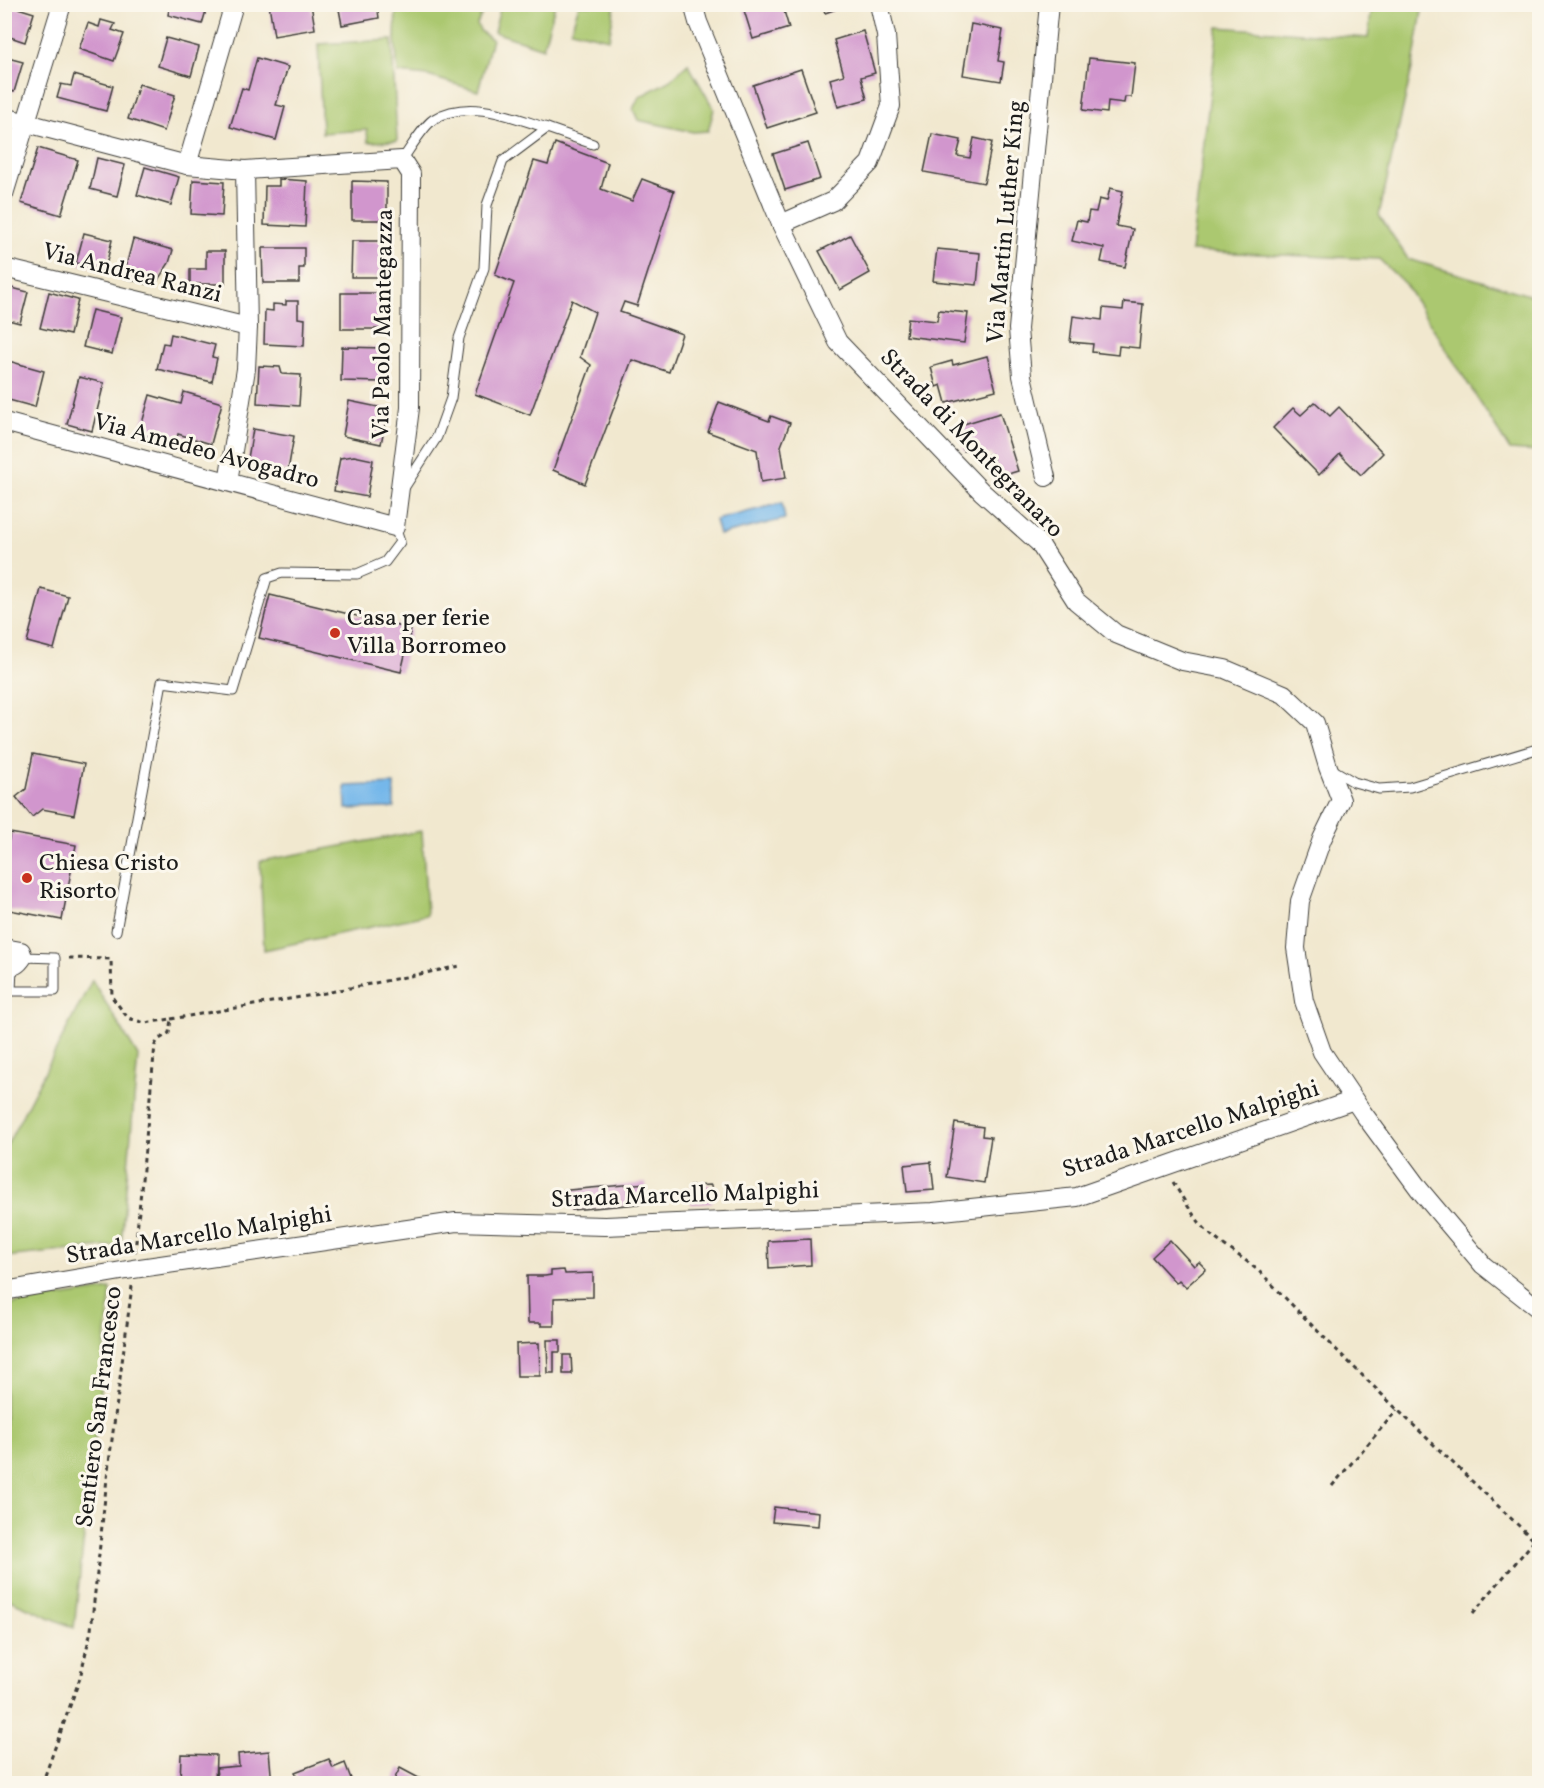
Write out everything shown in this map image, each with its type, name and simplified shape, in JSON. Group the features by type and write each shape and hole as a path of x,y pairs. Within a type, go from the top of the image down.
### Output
{"street":[{"path":"4,194 62,4"},
{"path":"187,165 234,4"},
{"name":"Strada di Montegranaro","path":"693,4 781,224 838,342 982,492 1039,543 1076,601 1116,634 1182,661 1226,669 1284,694 1315,723 1341,800 1322,839 1300,901 1296,948 1304,1000 1322,1052 1419,1189 1483,1265 1539,1310"},
{"path":"781,224 833,201 870,163 891,106 886,35 879,4"},
{"name":"Via Martin Luther King","path":"1046,477 1022,376 1018,329 1049,4"},
{"path":"4,117 187,165 245,170 402,159"},
{"name":"Via Paolo Mantegazza","path":"396,527 411,397 411,174 402,159"},
{"path":"228,482 246,369 248,327 245,170"},
{"name":"Via Andrea Ranzi","path":"4,268 248,327"},
{"name":"Via Amedeo Avogadro","path":"4,422 396,527"},
{"name":"Strada Marcello Malpighi","path":"4,1292 133,1269 456,1222 605,1226 945,1210 1077,1197 1354,1100"}],"lane":[{"path":"402,159 433,120 459,110 500,113 593,144"},
{"path":"400,494 437,437 451,398 459,339 484,268 487,205 503,161 547,128"},
{"path":"116,931 162,682 233,691 267,578 282,573 357,574 385,562 400,542 396,527"},
{"path":"1328,767 1354,782 1379,789 1410,787 1539,748"},
{"path":"11,958 55,958 55,991 11,991 11,958"}],"path":[{"path":"55,958 111,959 112,997 128,1018 145,1023 325,993 460,966"},
{"name":"Sentiero San Francesco","path":"42,1784 80,1678 92,1630 107,1478 130,1307 155,1045 158,1040 169,1034 171,1019"},
{"path":"1164,1168 1198,1221 1210,1234 1248,1261 1264,1276 1325,1340 1539,1546"},
{"path":"1332,1486 1397,1410"},
{"path":"1473,1613 1534,1541"}],"green space":[{"path":"396,5 492,5 484,9 477,24 481,32 492,39 478,91 428,76 398,73 395,39"},
{"path":"501,5 555,5 543,48 494,32"},
{"path":"579,5 615,5 609,39 571,30"},
{"path":"1372,5 1423,5 1414,59 1379,215 1408,259 1539,298 1539,452 1510,450 1405,284 1379,259 1191,251 1218,27 1368,38"},
{"path":"392,40 397,141 368,142 367,130 322,133 318,44"},
{"path":"688,64 714,109 708,131 693,132 638,120 633,109 639,97 669,81"},
{"path":"422,831 427,915 264,950 260,861"},
{"path":"92,980 138,1056 121,1245 5,1257 5,1149"},
{"path":"111,1289 74,1628 5,1598 5,1305"}],"water":[{"path":"782,503 785,519 719,535 715,520"},
{"path":"394,784 394,808 346,809 345,786"}],"building":[{"path":"5,4 34,13 25,42 4,35"},
{"path":"170,4 208,4 202,24 168,15"},
{"path":"269,4 311,4 315,29 274,36"},
{"path":"338,4 377,4 379,18 342,25"},
{"path":"742,4 782,4 789,28 753,39"},
{"path":"822,5 848,5 825,13"},
{"path":"101,20 115,24 112,30 124,34 114,61 79,49 88,23 99,27"},
{"path":"971,24 1003,30 998,61 1004,62 1001,81 963,75"},
{"path":"863,31 875,73 861,77 867,99 838,107 830,79 844,75 834,40"},
{"path":"166,38 199,47 191,76 158,66"},
{"path":"4,57 23,62 14,92 4,89"},
{"path":"257,58 288,67 276,105 285,107 276,140 230,127 242,88 248,90"},
{"path":"1089,58 1135,63 1131,97 1125,97 1124,103 1108,101 1107,113 1083,110"},
{"path":"801,69 816,112 767,128 753,85"},
{"path":"74,75 113,86 106,111 57,98 61,84 71,86"},
{"path":"139,84 175,95 164,131 128,119"},
{"path":"932,134 961,140 957,156 970,158 974,138 992,142 984,183 924,172"},
{"path":"555,143 608,163 601,189 632,201 642,179 674,191 637,306 624,302 620,312 682,334 669,372 632,360 585,484 553,470 591,365 580,357 595,312 572,300 530,415 475,394 514,283 495,275 534,161 548,165"},
{"path":"808,143 820,179 785,190 773,154"},
{"path":"38,148 78,160 61,215 21,203"},
{"path":"97,158 125,165 117,196 90,189"},
{"path":"145,167 179,177 171,205 137,195"},
{"path":"279,179 307,181 305,227 264,225 265,186 279,186"},
{"path":"193,180 224,182 222,216 191,214"},
{"path":"352,181 387,182 387,220 352,220"},
{"path":"1110,188 1123,191 1116,226 1133,229 1125,267 1101,262 1104,248 1072,241 1077,220 1087,222 1089,211 1096,212 1099,199 1107,201"},
{"path":"84,233 112,240 105,270 76,263"},
{"path":"850,235 870,273 840,290 819,251"},
{"path":"133,239 173,250 169,263 154,286 123,278"},
{"path":"352,241 387,241 387,277 351,277"},
{"path":"262,248 304,248 304,268 299,268 299,283 263,283"},
{"path":"937,249 980,253 977,285 933,281"},
{"path":"206,251 225,251 225,284 190,284 190,269 206,269"},
{"path":"4,286 28,292 20,323 4,319"},
{"path":"49,292 78,300 70,335 40,328"},
{"path":"341,293 386,293 386,329 341,329"},
{"path":"286,301 298,301 298,318 305,319 304,346 264,344 265,310 273,311 273,304 286,305"},
{"path":"1124,302 1143,304 1139,348 1119,346 1118,355 1092,352 1093,344 1070,342 1073,316 1102,320 1103,308 1123,310"},
{"path":"92,310 121,317 112,354 83,347"},
{"path":"939,310 968,313 964,343 906,336 908,318 937,321"},
{"path":"171,334 215,345 212,357 217,358 212,382 157,369 163,343 169,344"},
{"path":"342,347 384,348 383,382 341,381"},
{"path":"987,356 996,390 946,403 941,385 936,387 931,367 952,361 953,365"},
{"path":"5,360 44,371 35,407 5,399"},
{"path":"259,366 280,367 282,374 301,375 299,406 257,403"},
{"path":"79,377 104,383 92,431 67,424"},
{"path":"184,392 222,403 211,444 178,434 175,444 139,434 150,395 181,404"},
{"path":"349,401 388,409 381,444 343,436"},
{"path":"719,402 769,421 771,416 790,423 781,446 786,478 761,482 757,450 708,432"},
{"path":"1315,402 1330,416 1339,407 1383,453 1361,475 1340,454 1319,475 1273,428 1293,408 1301,415"},
{"path":"1000,413 1018,471 998,477 991,454 980,457 977,447 964,451 957,426"},
{"path":"253,429 294,436 288,471 247,464"},
{"path":"354,456 373,460 367,497 334,491 340,458"},
{"path":"41,589 68,596 54,649 27,642"},
{"name":"Casa per ferie Villa Borromeo","path":"270,595 411,629 401,672 259,638"},
{"path":"33,754 84,764 74,815 42,809 32,817 16,797 26,789"},
{"path":"10,833 76,845 62,920 4,909 4,863"},
{"path":"955,1123 983,1127 982,1136 991,1137 984,1183 947,1177"},
{"path":"931,1162 934,1190 907,1192 904,1165"},
{"path":"646,1183 648,1203 572,1210 571,1202 559,1203 558,1191"},
{"path":"711,1185 712,1203 691,1204 690,1186"},
{"path":"810,1239 811,1265 769,1268 768,1241"},
{"path":"1170,1240 1194,1266 1199,1262 1206,1269 1186,1287 1179,1280 1176,1283 1152,1257"},
{"path":"564,1270 565,1274 593,1273 593,1297 554,1298 554,1326 528,1323 527,1276 545,1276 551,1275 551,1271"},
{"path":"547,1340 560,1340 560,1352 554,1352 554,1373 548,1373"},
{"path":"539,1343 540,1376 517,1376 516,1344"},
{"path":"563,1355 571,1355 572,1374 563,1374"},
{"path":"774,1507 819,1512 818,1526 772,1522"},
{"path":"269,1751 272,1784 218,1784 216,1768 239,1766 238,1754"},
{"path":"181,1754 216,1755 215,1784 180,1784"},
{"path":"329,1759 333,1768 345,1763 353,1784 299,1784 295,1772"},
{"path":"400,1768 430,1784 392,1784"}],"place":[{"name":"Casa per ferie Villa Borromeo","path":"335,633"},
{"name":"Chiesa Cristo Risorto","path":"27,878"}]}
